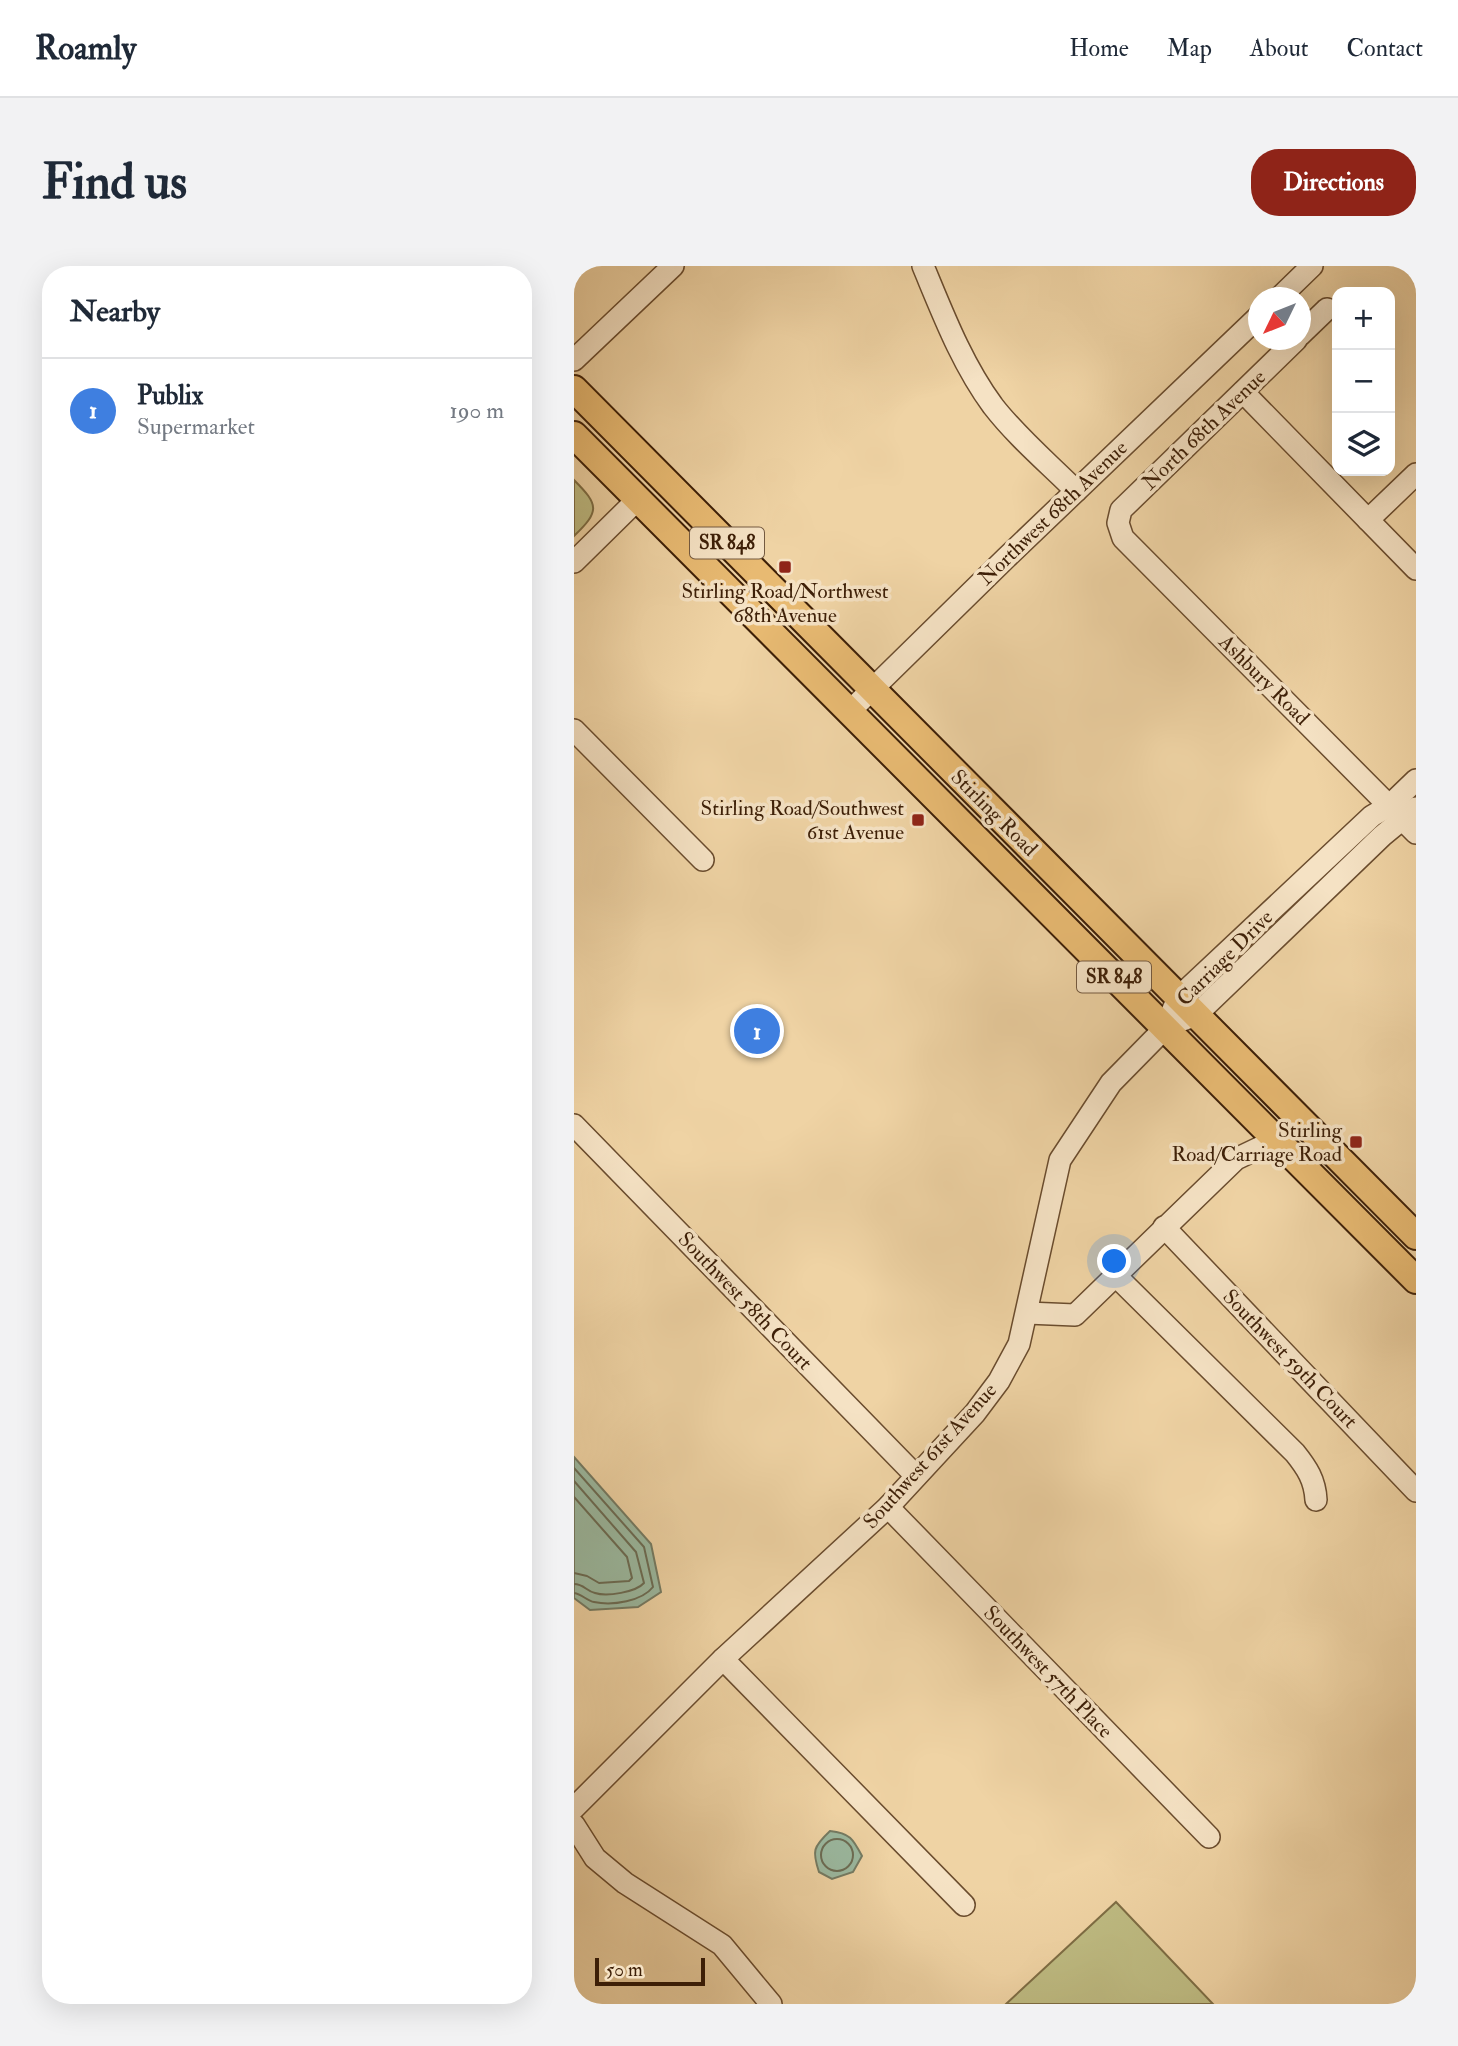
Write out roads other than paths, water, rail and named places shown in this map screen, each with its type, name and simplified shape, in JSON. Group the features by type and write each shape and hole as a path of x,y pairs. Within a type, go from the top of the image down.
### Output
{"main road":[{"name":"Stirling Road","path":"577,394 1416,1236"},
{"name":"Stirling Road","path":"574,435 1416,1280"}],"street":[{"path":"574,360 673,266"},
{"path":"923,266 950,332 993,406 1076,491"},
{"path":"1290,287 1312,266"},
{"path":"1311,324 1326,309"},
{"name":"Northwest 68th Avenue","path":"850,711 1248,327"},
{"name":"North 68th Avenue","path":"1118,523 1121,510 1286,350"},
{"path":"1243,392 1416,569"},
{"path":"1368,520 1416,474"},
{"path":"574,562 638,499"},
{"name":"Ashbury Road","path":"1118,523 1123,538 1406,817"},
{"path":"574,730 703,860"},
{"name":"Carriage Drive","path":"1165,1028 1234,962 1372,816 1406,817 1416,780"},
{"name":"Southwest 61st Avenue","path":"574,1808 723,1659 888,1507 975,1413 999,1381 1019,1344 1060,1160 1111,1083 1165,1028"},
{"name":"Southwest 58th Court","path":"574,1125 916,1476"},
{"path":"1027,1313 1074,1315 1236,1159 1259,1148 1281,1143"},
{"name":"Southwest 59th Court","path":"1164,1227 1416,1491"},
{"path":"1115,1275 1294,1453 1309,1472 1316,1500"},
{"name":"Southwest 57th Place","path":"888,1507 1209,1837"},
{"path":"723,1659 964,1905"},
{"path":"574,1825 595,1858 625,1883 722,1945 771,2004"}],"water":[{"path":"574,1457 651,1544 661,1592 638,1607 590,1610 574,1598"},
{"path":"830,1831 850,1838 862,1856 853,1872 832,1879 819,1872 815,1859 817,1845"}],"place":[{"name":"Stirling Road/Northwest 68th Avenue","path":"785,567"},
{"name":"Stirling Road/Southwest 61st Avenue","path":"918,820"},
{"name":"Publix","path":"757,1031"},
{"name":"Stirling Road/Carriage Road","path":"1356,1142"}]}
